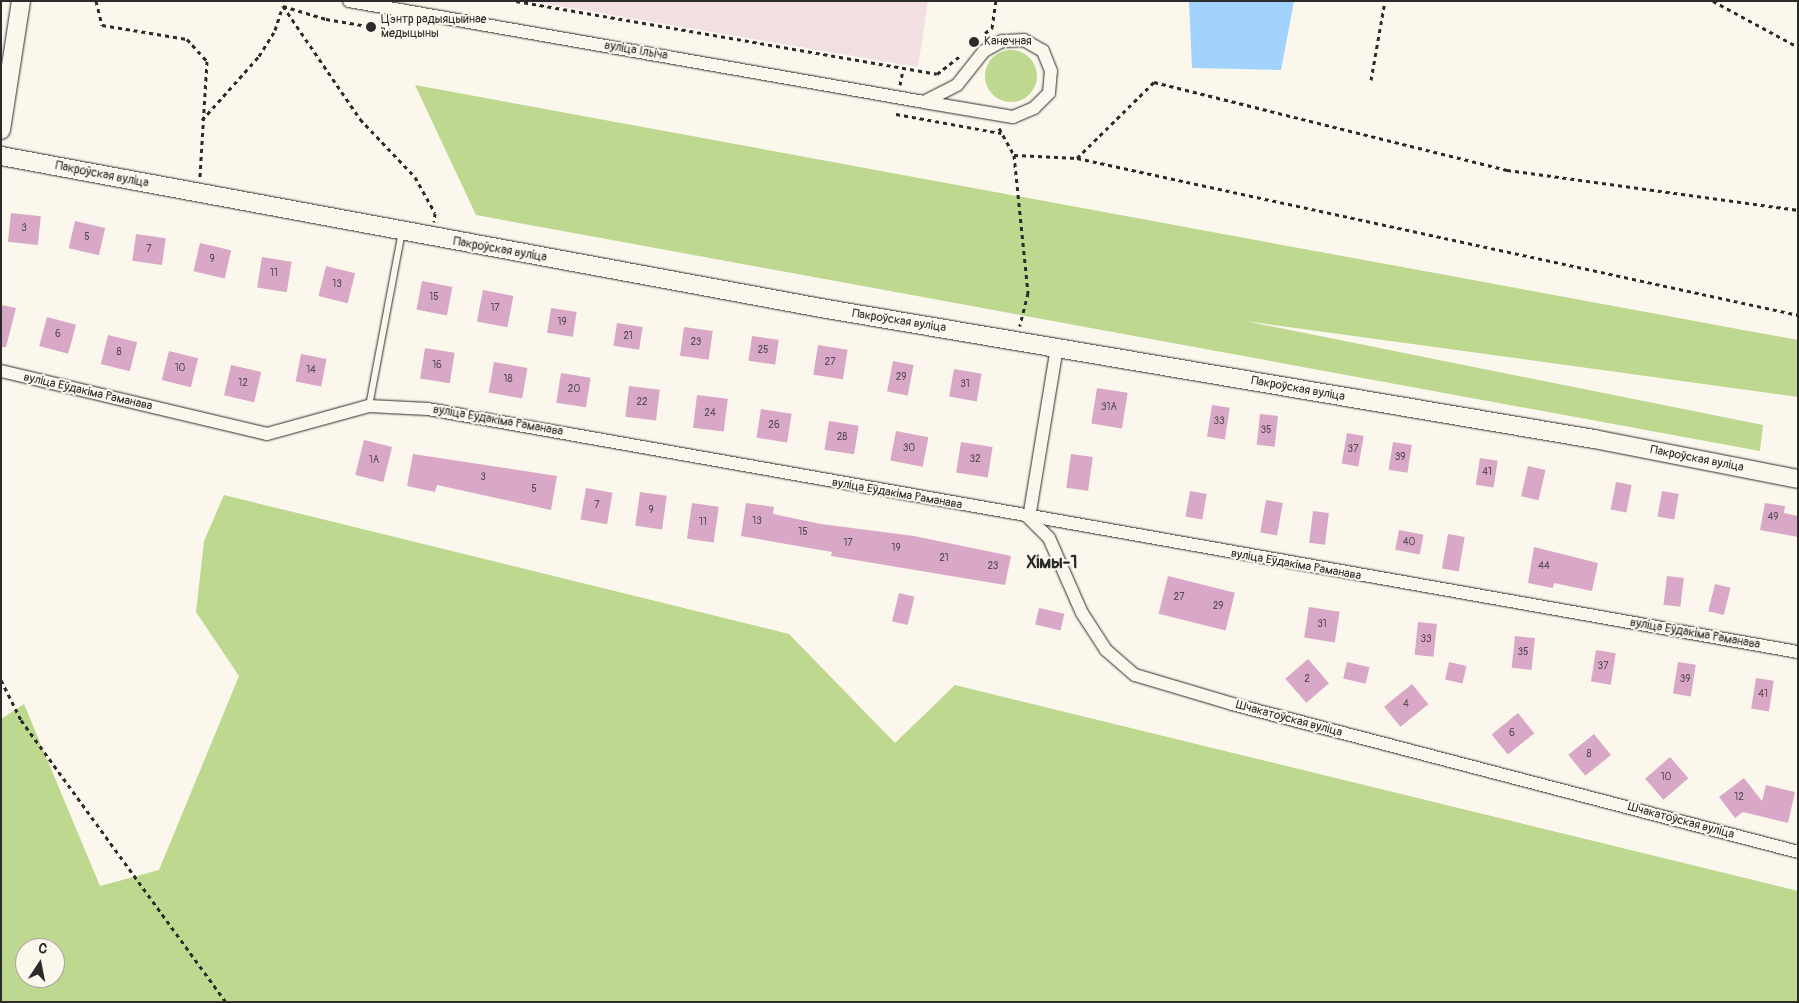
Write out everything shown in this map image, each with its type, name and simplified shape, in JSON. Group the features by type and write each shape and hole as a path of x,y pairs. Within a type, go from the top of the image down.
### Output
{"street":[{"path":"1,130 21,1"},
{"name":"вуліца Ільіча","path":"349,1 924,102 994,113 1013,117 1034,108 1049,93 1051,72 1042,51 1024,40 1002,41 984,51 957,85 924,102"},
{"name":"Пакроўская вуліца","path":"1,156 402,232 1594,440 1798,479"},
{"path":"1029,518 1057,347"},
{"name":"вуліца Еўдакіма Раманава","path":"1,371 267,434 369,406 428,409 1029,518 1798,652"},
{"name":"Шчакатоўская вуліца","path":"1029,518 1049,538 1082,614 1106,650 1135,675 1232,704 1798,852"}],"lane":[{"path":"369,406 402,232"}],"path":[{"path":"96,1 102,25 187,39 207,62 199,193"},
{"path":"516,1 903,69 936,74 949,68"},
{"path":"992,28 996,1"},
{"path":"1371,80 1384,1"},
{"path":"1713,1 1798,47"},
{"path":"202,120 259,56 275,30 283,6"},
{"path":"283,6 326,19 397,31"},
{"path":"283,6 360,119 415,177 435,213 431,237"},
{"path":"900,86 903,69"},
{"path":"1077,158 1154,82 1507,170 1798,210"},
{"path":"994,113 1014,155 1028,293 1016,340"},
{"path":"896,114 1002,133"},
{"path":"1014,155 1077,158 1798,315"},
{"path":"1,680 21,720 226,1002"}],"shaded area":[{"path":"530,1 928,1 918,67"}],"green space":[{"path":"1011,50 1025,54 1033,62 1037,76 1033,90 1025,98 1011,102 997,98 989,90 985,76 989,62 997,54"},
{"path":"415,85 1798,340 1798,397 1245,321 1763,425 1760,451 476,215"},
{"path":"224,495 789,634 895,743 955,685 1798,891 1798,1002 1,1002 1,719 24,704 100,886 159,870 239,676 196,612 204,541"}],"water":[{"path":"1189,1 1294,1 1281,70 1192,68"}],"building":[{"path":"11,213 41,216 38,245 8,242"},
{"path":"75,221 105,228 99,255 69,248"},
{"path":"136,234 166,238 162,265 132,261"},
{"path":"200,243 231,250 225,278 193,271"},
{"path":"262,257 292,262 287,292 257,288"},
{"path":"326,266 355,273 348,303 319,296"},
{"path":"422,281 452,287 447,315 416,309"},
{"path":"483,290 513,296 507,327 477,321"},
{"path":"1,305 16,308 6,347 1,347"},
{"path":"551,308 577,312 573,337 547,333"},
{"path":"47,317 76,325 68,354 39,346"},
{"path":"617,323 643,327 639,350 613,346"},
{"path":"684,327 713,331 709,360 680,356"},
{"path":"108,335 137,342 130,371 101,364"},
{"path":"752,336 779,340 775,365 749,361"},
{"path":"818,345 848,350 843,379 813,375"},
{"path":"425,348 455,353 450,383 420,379"},
{"path":"169,351 198,358 191,387 162,380"},
{"path":"301,354 327,359 321,386 296,381"},
{"path":"893,361 914,365 908,395 887,391"},
{"path":"494,362 527,368 522,398 489,393"},
{"path":"231,365 261,372 254,402 224,395"},
{"path":"954,369 982,374 977,401 949,397"},
{"path":"561,373 591,378 586,407 556,403"},
{"path":"629,386 660,390 656,421 625,417"},
{"path":"1097,388 1128,393 1122,428 1091,424"},
{"path":"697,395 728,399 724,432 693,428"},
{"path":"1212,405 1230,408 1225,439 1207,437"},
{"path":"761,409 792,414 787,442 756,438"},
{"path":"1260,414 1278,416 1275,447 1257,445"},
{"path":"829,421 859,426 854,454 824,450"},
{"path":"896,431 928,437 923,467 890,460"},
{"path":"1347,433 1364,436 1358,466 1342,464"},
{"path":"364,440 392,447 383,482 355,475"},
{"path":"961,442 993,447 988,478 956,473"},
{"path":"1393,442 1412,445 1407,473 1389,470"},
{"path":"413,454 557,476 551,510 437,485 435,492 407,486"},
{"path":"1071,454 1093,457 1088,491 1066,488"},
{"path":"1480,458 1498,461 1494,487 1476,485"},
{"path":"1528,466 1546,470 1539,500 1521,496"},
{"path":"1616,482 1632,485 1626,513 1611,509"},
{"path":"586,488 613,493 607,524 580,520"},
{"path":"1190,491 1207,494 1202,520 1185,517"},
{"path":"1662,491 1679,494 1674,520 1657,517"},
{"path":"640,492 667,496 662,529 635,526"},
{"path":"1266,500 1283,503 1277,535 1260,532"},
{"path":"692,503 719,507 714,542 687,539"},
{"path":"746,503 774,507 773,514 821,524 914,536 1011,556 1005,585 831,556 832,552 741,536"},
{"path":"1765,503 1785,506 1784,513 1798,516 1798,537 1760,530"},
{"path":"1313,511 1329,513 1325,545 1309,543"},
{"path":"1399,530 1424,535 1420,554 1395,550"},
{"path":"1448,534 1465,537 1459,571 1442,568"},
{"path":"1534,547 1598,563 1592,591 1554,583 1553,588 1528,583"},
{"path":"1168,576 1235,593 1226,631 1159,614"},
{"path":"1667,576 1684,578 1680,607 1663,605"},
{"path":"1715,584 1731,588 1724,615 1708,611"},
{"path":"899,593 915,597 908,625 892,621"},
{"path":"1309,607 1340,612 1335,642 1304,638"},
{"path":"1039,608 1064,614 1061,630 1035,625"},
{"path":"1418,622 1437,624 1433,657 1415,655"},
{"path":"1515,636 1535,638 1532,670 1512,668"},
{"path":"1596,650 1616,653 1611,685 1591,682"},
{"path":"1308,659 1329,683 1306,703 1285,679"},
{"path":"1347,662 1369,667 1366,684 1343,679"},
{"path":"1449,662 1467,666 1462,684 1445,680"},
{"path":"1678,662 1696,665 1691,696 1673,694"},
{"path":"1756,678 1774,681 1769,711 1751,709"},
{"path":"1412,684 1428,704 1400,727 1384,707"},
{"path":"1518,713 1534,733 1508,755 1492,734"},
{"path":"1594,734 1611,755 1585,776 1568,755"},
{"path":"1670,757 1688,778 1663,800 1645,779"},
{"path":"1744,778 1762,801 1766,785 1795,792 1788,823 1743,812 1735,818 1719,797"}],"place":[{"name":"Цэнтр радыяцыйнае медыцыны","path":"371,27"},
{"name":"Канечная","path":"974,42"}],"district":[{"name":"Хімы-1","path":"1052,563"}]}
